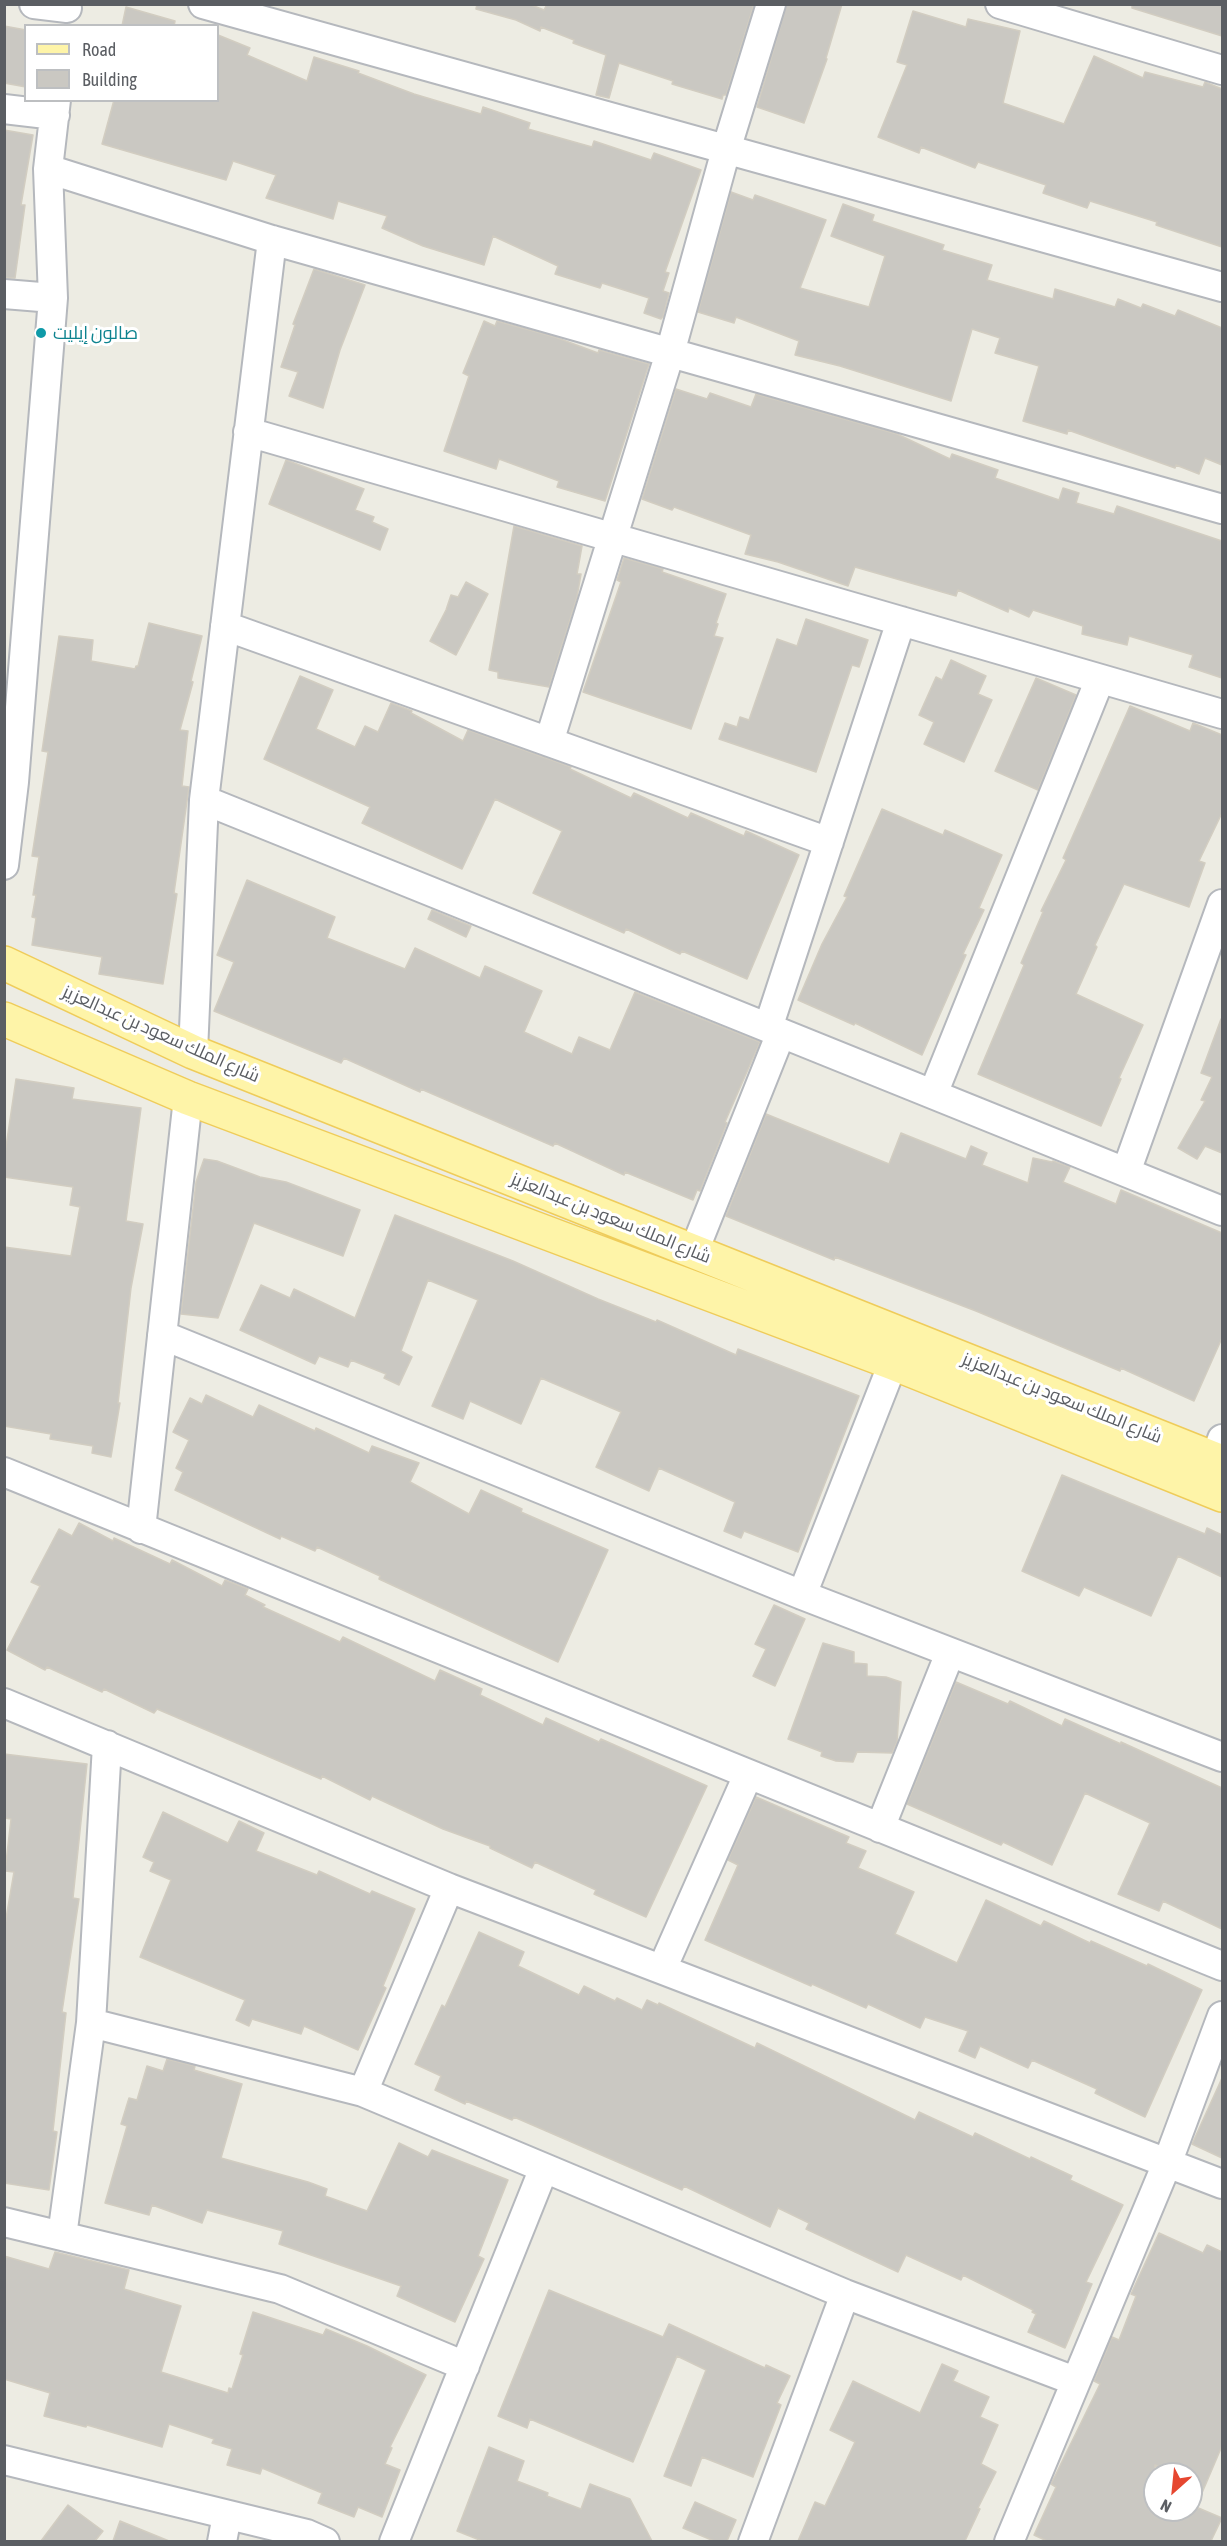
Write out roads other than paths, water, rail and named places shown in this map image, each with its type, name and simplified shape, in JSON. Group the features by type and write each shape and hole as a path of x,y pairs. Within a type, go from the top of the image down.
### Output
{"main road":[{"name":"شارع الملك سعود بن عبدالعزيز","path":"4,963 193,1052 694,1251 1220,1453"},
{"name":"شارع الملك سعود بن عبدالعزيز","path":"4,1019 188,1098 893,1362 1222,1495"}],"street":[{"path":"34,4 67,13"},
{"path":"203,4 279,16 726,150 1222,287"},
{"path":"549,742 670,353 726,150 771,4"},
{"path":"1000,4 1222,70"},
{"path":"4,109 56,108 48,169 53,298 9,780 4,865"},
{"path":"48,169 272,240 1222,509"},
{"path":"193,1052 204,800 272,240"},
{"path":"4,294 53,298"},
{"path":"249,432 1222,714"},
{"path":"694,1251 775,1031 829,842 901,621"},
{"path":"225,626 829,842"},
{"path":"933,1094 1100,679"},
{"path":"204,800 1222,1211"},
{"path":"1126,1172 1222,903"},
{"path":"141,1529 188,1098"},
{"path":"162,1335 802,1596 1222,1757"},
{"path":"802,1596 893,1362"},
{"path":"4,1472 1222,1966"},
{"path":"880,1828 951,1653"},
{"path":"4,1703 449,1888 1168,2161 1222,2184"},
{"path":"62,2236 91,2023 106,1745"},
{"path":"662,1969 748,1774"},
{"path":"363,2092 449,1888"},
{"path":"1009,2541 1168,2161 1222,2016"},
{"path":"91,2023 363,2092 845,2294 1075,2380"},
{"path":"394,2541 544,2168"},
{"path":"4,2222 280,2289 465,2366"},
{"path":"753,2541 845,2294"},
{"path":"4,2460 224,2528 307,2534 325,2541"}],"place":[{"name":"صالون إيليت","path":"41,333"}]}
